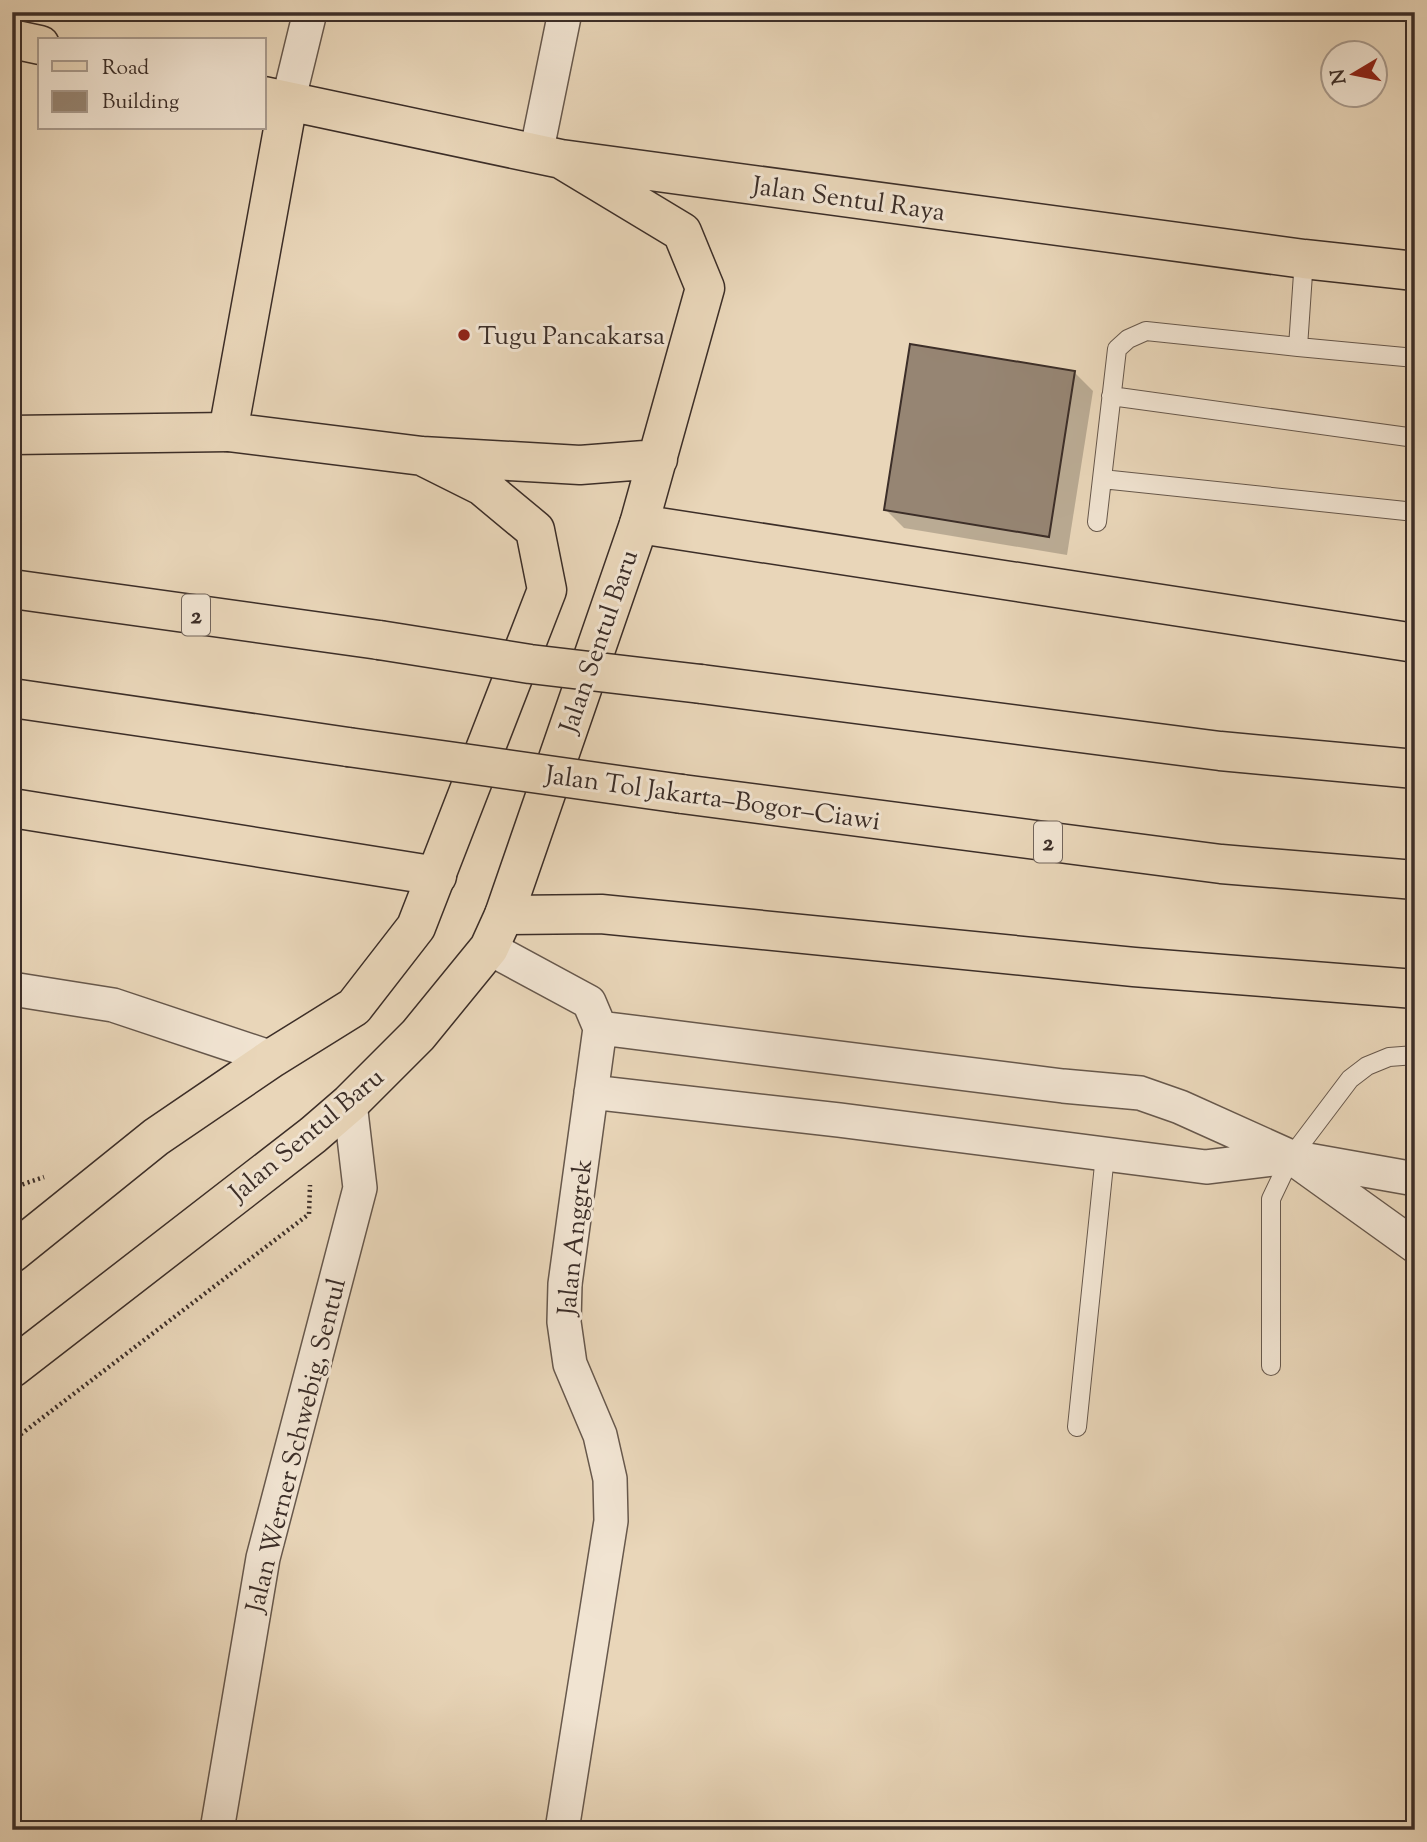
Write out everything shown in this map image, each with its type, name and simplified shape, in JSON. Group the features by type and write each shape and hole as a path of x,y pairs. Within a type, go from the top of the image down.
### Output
{"main road":[{"path":"12,39 38,46"},
{"name":"Jalan Sentul Raya","path":"276,99 549,156 1304,259 1415,271"},
{"path":"228,432 276,99"},
{"name":"Jalan Sentul Baru","path":"12,1368 313,1135 350,1103 418,1035 496,932 639,524 705,288 682,232 549,156"},
{"path":"12,435 228,432 422,456 580,465 658,459"},
{"path":"12,1252 156,1137 272,1058 354,1007 416,928 547,590 535,530 482,486 422,456"},
{"path":"639,524 1415,643"},
{"name":"2","path":"12,589 379,640 530,664 1220,751 1415,769"},
{"name":"Jalan Tol Jakarta–Bogor–Ciawi","path":"12,698 682,794 1221,864 1415,880"},
{"path":"12,808 437,876"},
{"path":"496,932 601,914 1134,967 1415,989"}],"street":[{"path":"276,99 310,12"},
{"path":"549,156 565,12"},
{"path":"496,932 589,1002 600,1028 1063,1086 1140,1093 1181,1107 1290,1157 1415,1246"},
{"path":"12,989 113,1005 272,1058"},
{"name":"Jalan Anggrek","path":"562,1830 611,1521 610,1479 600,1435 570,1364 564,1322 565,1284 600,1028"},
{"path":"591,1092 839,1120 1206,1167 1290,1157 1415,1179"},
{"name":"Jalan Werner Schwebig, Sentul","path":"217,1830 263,1558 360,1188 350,1103"}],"lane":[{"path":"1298,346 1304,259"},
{"path":"1097,522 1117,349 1128,339 1146,331 1415,358"},
{"path":"1111,396 1415,438"},
{"path":"1102,479 1415,512"},
{"path":"1271,1366 1271,1199 1290,1157 1350,1079 1367,1066 1389,1057 1415,1055"},
{"path":"1077,1427 1105,1155"}],"path":[{"path":"12,1441 309,1214 313,1135"}],"building":[{"path":"910,344 1075,371 1049,537 884,510"}],"place":[{"name":"Tugu Pancakarsa","path":"464,335"}]}
